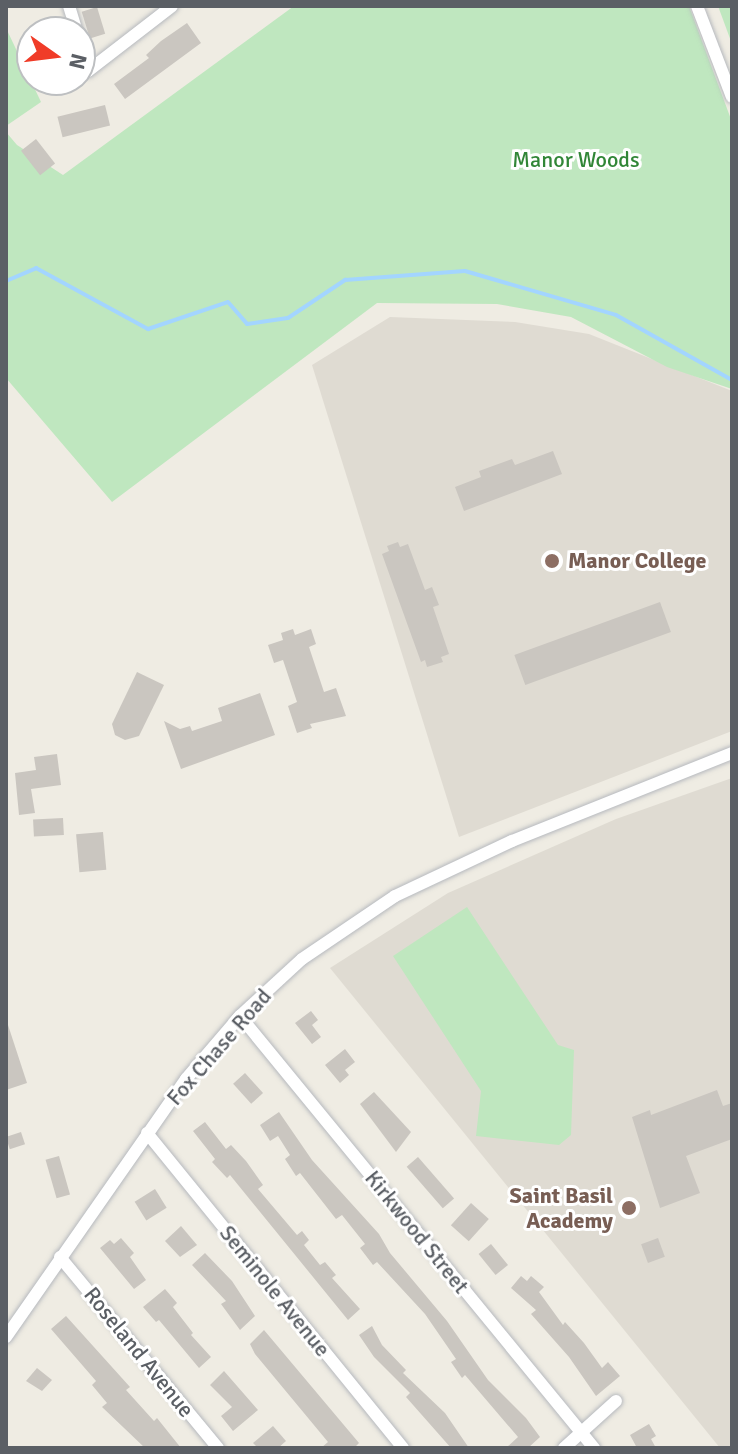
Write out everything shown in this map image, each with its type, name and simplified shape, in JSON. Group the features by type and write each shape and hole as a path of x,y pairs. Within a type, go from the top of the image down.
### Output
{"street":[{"path":"96,65 172,6"},
{"path":"697,6 732,97"},
{"name":"Fox Chase Road","path":"6,1337 186,1079 240,1016 302,959 383,902 512,841 732,753"},
{"name":"Kirkwood Street","path":"240,1016 594,1448"},
{"name":"Seminole Avenue","path":"147,1133 403,1448"},
{"name":"Roseland Avenue","path":"60,1257 218,1448"},
{"path":"564,1448 616,1401"}],"shaded area":[{"name":"Manor College","path":"390,317 515,322 589,334 732,391 732,731 459,837 312,365"},
{"name":"Saint Basil Academy","path":"732,778 732,1448 720,1448 330,968 448,893 616,819"}],"green space":[{"name":"Manor Woods","path":"294,6 689,6 732,122 732,389 667,367 571,317 497,304 377,303 112,502 6,378 6,132 17,145 63,175"},
{"path":"718,6 732,6 732,44"},
{"path":"6,28 16,49 16,96 38,96 41,102 6,126"},
{"path":"467,907 558,1045 574,1050 571,1135 559,1145 476,1136 481,1091 393,956"}],"building":[{"path":"97,7 105,34 96,37 96,16 83,16 82,12"},
{"path":"187,23 201,43 125,99 114,84 149,58 146,55 161,41"},
{"path":"105,105 110,125 63,137 57,117"},
{"path":"36,139 55,163 40,175 21,151"},
{"path":"553,451 562,474 464,511 455,487 481,477 479,471 512,459 515,465"},
{"path":"398,542 400,547 408,544 425,590 432,587 439,605 433,607 449,654 441,657 443,662 427,667 425,660 421,662 382,554 389,551 387,546"},
{"path":"660,602 671,632 525,685 514,655"},
{"path":"293,629 295,635 311,629 316,644 309,647 324,692 336,688 346,716 310,724 312,728 297,733 288,706 297,702 283,660 274,663 268,645 283,640 281,633"},
{"path":"137,672 164,685 139,736 125,740 115,735 112,724"},
{"path":"260,693 275,735 181,769 164,721 180,729 190,726 192,731 222,721 218,708"},
{"path":"57,754 61,785 31,789 35,813 19,815 15,773 36,770 34,757"},
{"path":"63,818 64,835 34,837 33,820"},
{"path":"103,832 106,870 79,872 76,834"},
{"path":"311,1011 318,1020 312,1025 321,1037 312,1044 295,1023"},
{"path":"6,1026 27,1083 6,1090"},
{"path":"345,1049 355,1062 345,1070 349,1075 340,1083 325,1065"},
{"path":"245,1073 263,1093 251,1104 233,1084"},
{"path":"717,1090 723,1106 732,1103 732,1139 686,1156 700,1193 660,1208 632,1117 650,1110 651,1115"},
{"path":"374,1092 411,1132 396,1152 360,1104"},
{"path":"279,1112 312,1160 379,1234 390,1253 447,1321 488,1380 526,1418 540,1437 528,1448 506,1448 518,1437 465,1375 462,1378 451,1362 456,1359 425,1314 377,1262 373,1265 360,1248 365,1244 342,1215 336,1219 300,1173 296,1176 285,1159 290,1155 278,1136 270,1141 260,1125"},
{"path":"205,1122 226,1149 231,1145 246,1161 263,1185 258,1189 297,1235 302,1231 309,1240 304,1245 320,1265 325,1262 336,1275 332,1278 360,1309 348,1320 230,1175 227,1178 212,1162 215,1159 193,1131"},
{"path":"21,1132 25,1144 10,1149 6,1137"},
{"path":"59,1156 70,1194 57,1198 46,1160"},
{"path":"418,1157 454,1199 443,1208 407,1167"},
{"path":"155,1189 167,1208 146,1220 135,1202"},
{"path":"471,1203 489,1219 469,1241 451,1225"},
{"path":"181,1226 197,1245 180,1257 165,1241"},
{"path":"121,1238 134,1253 130,1257 146,1280 134,1289 100,1248 110,1240 114,1244"},
{"path":"658,1238 665,1257 648,1263 641,1244"},
{"path":"491,1244 508,1265 496,1275 479,1254"},
{"path":"205,1253 232,1281 255,1316 240,1330 221,1304 226,1301 192,1265"},
{"path":"521,1276 527,1281 531,1276 544,1287 539,1292 563,1325 565,1322 602,1368 608,1362 620,1376 596,1396 569,1357 531,1314 536,1310 511,1288"},
{"path":"165,1289 177,1303 173,1307 193,1333 191,1335 211,1357 199,1368 159,1320 156,1322 143,1307"},
{"path":"66,1316 130,1387 126,1390 154,1421 157,1418 181,1448 145,1448 102,1407 107,1403 92,1385 96,1381 51,1329"},
{"path":"372,1326 382,1345 406,1370 403,1373 445,1413 469,1448 451,1448 406,1397 410,1393 374,1357 359,1335"},
{"path":"264,1330 359,1443 354,1448 321,1448 328,1442 250,1344"},
{"path":"37,1368 52,1380 42,1391 26,1381"},
{"path":"224,1371 258,1410 233,1431 221,1416 232,1407 210,1385"},
{"path":"649,1424 656,1436 651,1439 656,1448 637,1448 630,1435"},
{"path":"273,1426 286,1441 278,1448 258,1448 253,1443"}],"waterway":[{"path":"6,281 36,268 148,329 228,302 247,324 288,318 345,280 465,271 616,315 732,380"}],"place":[{"name":"Manor College","path":"552,561"},
{"name":"Saint Basil Academy","path":"629,1208"}]}
